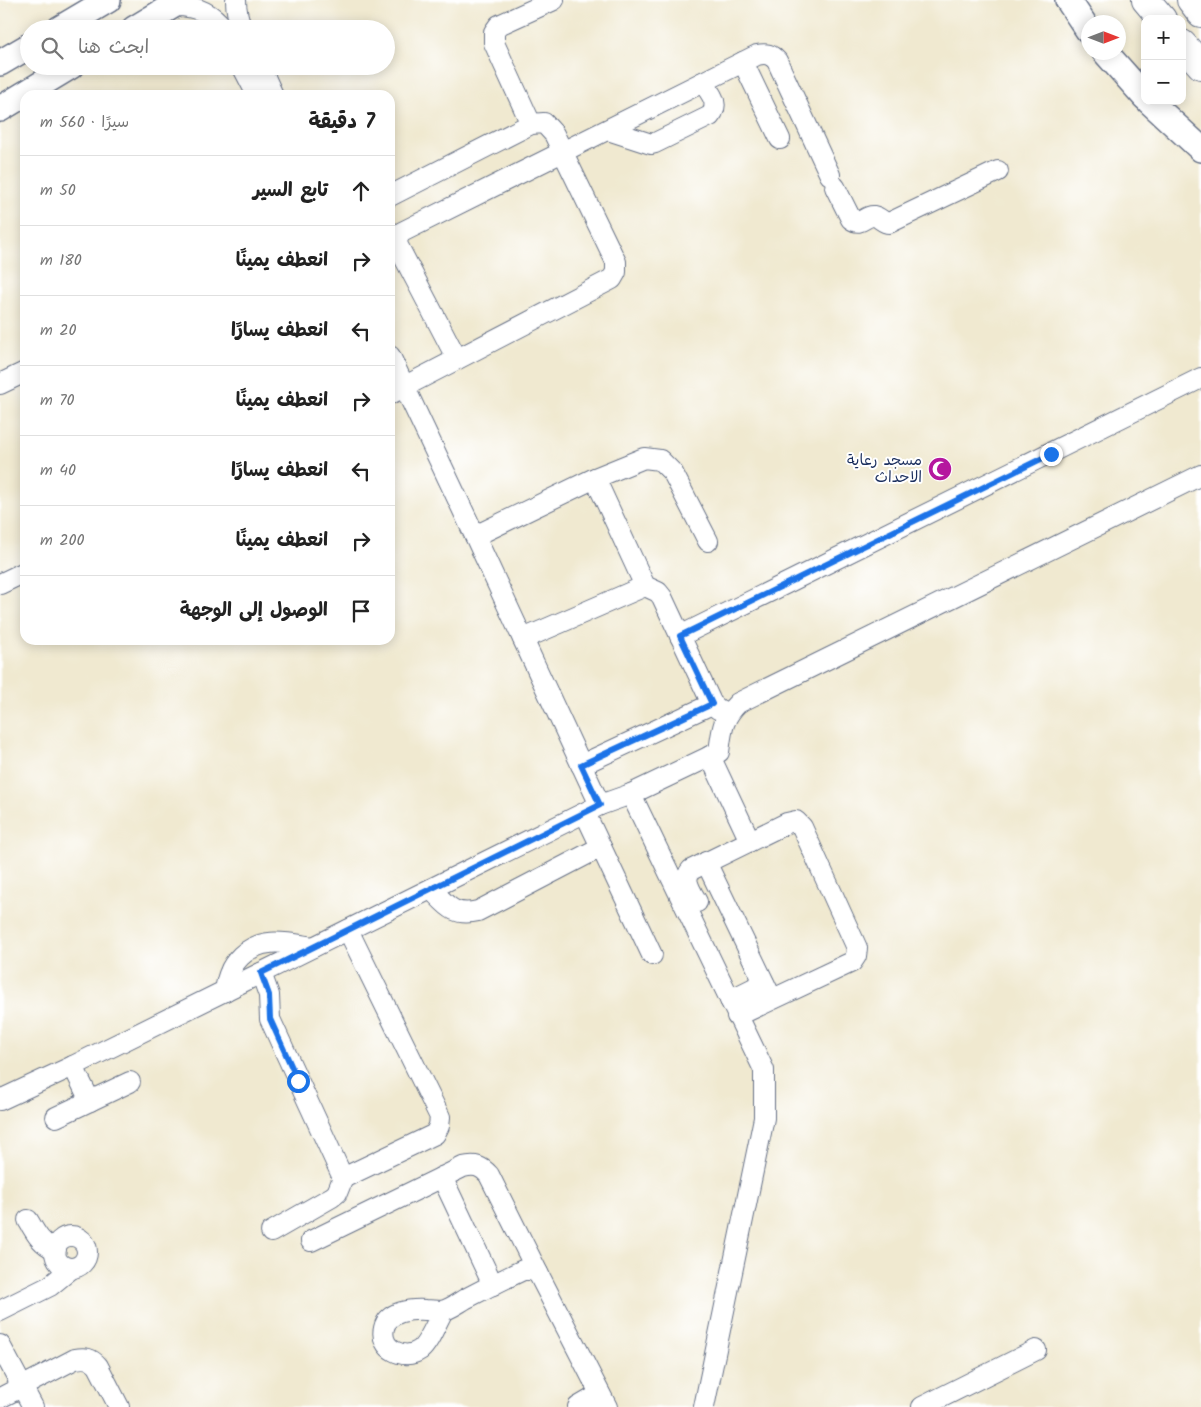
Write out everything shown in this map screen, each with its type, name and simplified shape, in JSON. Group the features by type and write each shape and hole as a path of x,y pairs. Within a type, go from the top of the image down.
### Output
{"highway":[{"path":"1146,0 1159,15"},
{"path":"1191,0 1201,12"},
{"path":"1186,49 1201,66"}],"main road":[{"path":"74,20 108,0"},
{"path":"1068,0 1081,20"},
{"path":"149,20 177,3"},
{"path":"0,63 20,51"},
{"path":"1112,60 1141,92"},
{"path":"30,90 56,75"},
{"path":"0,108 20,96"},
{"path":"1153,105 1201,149"}],"lane":[{"path":"234,20 236,0"},
{"path":"531,124 494,43 494,32 499,24 554,0"},
{"path":"177,3 201,10 217,20"},
{"path":"458,359 397,244 398,237 402,232 757,54 768,54 777,61 851,219 854,221 877,216 884,223 889,224 998,171"},
{"path":"743,62 780,139"},
{"path":"247,75 254,90"},
{"path":"264,75 271,90"},
{"path":"608,130 651,144 710,116 713,113 714,99 703,82"},
{"path":"395,193 531,124 544,123 554,134 616,262 616,272 612,279 397,390 475,536 581,765 601,847 652,955"},
{"path":"0,384 20,374"},
{"path":"680,636 1051,454 1201,378"},
{"path":"475,536 595,478 644,458 660,460 673,473 708,541"},
{"path":"581,765 738,703 1201,476"},
{"path":"0,1100 73,1066 592,809 632,794 719,752 722,730 720,709 680,636 662,597 658,592 645,586 595,478"},
{"path":"0,584 20,574"},
{"path":"523,639 645,586"},
{"path":"710,756 750,840"},
{"path":"632,794 737,1003"},
{"path":"704,1407 764,1118 764,1070 687,881 687,874 691,870 750,840 787,823 796,821 802,827 857,948 856,956 852,962 737,1003"},
{"path":"431,889 451,909 457,912 478,911 601,847"},
{"path":"706,862 768,991"},
{"path":"271,1232 332,1197 337,1193 343,1178 435,1134 439,1126 440,1117 348,930"},
{"path":"225,991 230,971 237,960 246,951 257,945 283,942 313,947"},
{"path":"261,973 269,995 270,1019 343,1178"},
{"path":"73,1066 90,1101"},
{"path":"56,1117 130,1082"},
{"path":"311,1241 463,1167 469,1165 484,1169 489,1175 603,1401 578,1407"},
{"path":"442,1177 493,1285"},
{"path":"28,1220 42,1242 56,1250"},
{"path":"0,1311 50,1286 72,1268 84,1262 87,1248 83,1242 70,1236 58,1244 56,1257 65,1267 72,1268"},
{"path":"443,1311 523,1270 531,1270 538,1273"},
{"path":"0,1345 33,1407"},
{"path":"922,1407 1036,1350"},
{"path":"0,1398 75,1359 88,1358 98,1366 119,1407"}],"place":[{"name":"مسجد رعاية الاحداث","path":"940,469"}],"route":[{"path":"298,1081 270,1019 269,995 261,973 600,805 581,765 712,704 680,636 1051,454"}]}
